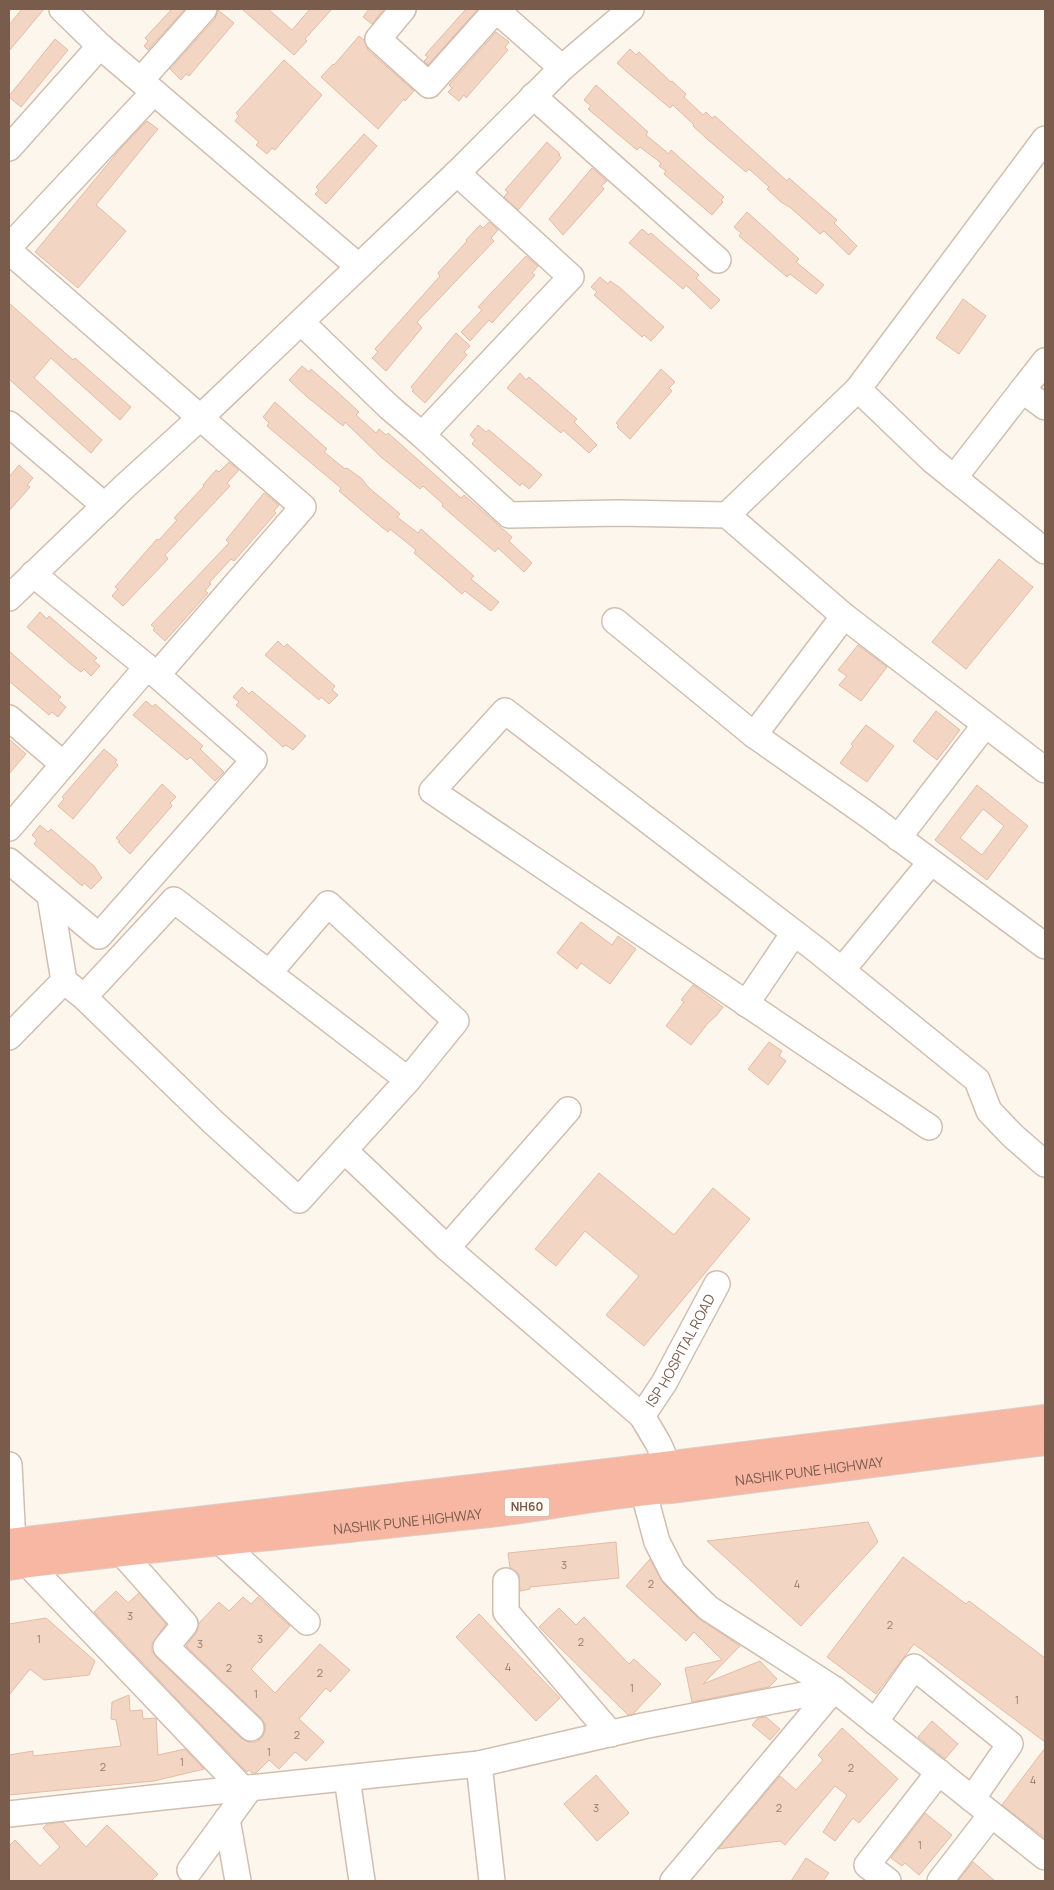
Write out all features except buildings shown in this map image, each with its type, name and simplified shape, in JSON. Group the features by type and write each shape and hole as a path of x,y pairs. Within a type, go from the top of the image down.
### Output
{"highway":[{"name":"NASHIK PUNE HIGHWAY","path":"15,1554 121,1552 507,1510 641,1480 666,1465 1045,1419"},
{"name":"NASHIK PUNE HIGHWAY","path":"666,1465 1045,1441"},
{"name":"NASHIK PUNE HIGHWAY","path":"15,1554 641,1480"}],"street":[{"path":"62,9 100,46 358,266"},
{"path":"9,247 148,86 204,9"},
{"path":"403,9 378,39 429,84 496,10 562,68"},
{"path":"9,598 457,173 532,96 631,9"},
{"path":"9,148 100,46"},
{"path":"532,96 718,260"},
{"path":"726,515 858,389 1045,139"},
{"path":"422,435 571,277 457,173"},
{"path":"9,251 303,506 152,671 63,764 9,828"},
{"path":"300,322 389,407 509,515 618,513 726,515 844,616 1045,770"},
{"path":"954,478 1045,361"},
{"path":"858,389 932,460 1045,550"},
{"path":"1022,390 1045,408"},
{"path":"9,424 105,506"},
{"path":"9,861 99,936 254,760 152,671 33,574"},
{"path":"754,735 844,616"},
{"path":"615,621 754,735 868,815 1045,946"},
{"path":"929,1128 432,792 505,711 842,970 977,1080 989,1111 1012,1136 1045,1164"},
{"path":"9,718 63,764"},
{"path":"898,838 985,725"},
{"path":"842,970 931,862"},
{"path":"50,896 74,989 213,1122 299,1200 408,1080 456,1021 328,904 269,973"},
{"path":"9,1037 74,989 174,900 408,1080"},
{"path":"746,1004 794,933"},
{"path":"447,1248 568,1110"},
{"path":"344,1150 447,1248 642,1416 666,1465"},
{"name":"ISP HOSPITAL ROAD","path":"642,1416 664,1383 718,1284"},
{"path":"9,1465 15,1554 246,1788"},
{"path":"641,1480 657,1542 673,1573 708,1608 834,1689 1045,1857"},
{"path":"220,1540 307,1622"},
{"path":"121,1552 185,1624 166,1647 251,1728"},
{"path":"506,1581 506,1612 611,1734"},
{"path":"875,1722 914,1667 1010,1744 972,1799"},
{"path":"10,1817 246,1788 479,1764 611,1734 834,1689"},
{"path":"673,1881 834,1689"},
{"path":"479,1764 492,1881"},
{"path":"888,1881 867,1865 938,1772"},
{"path":"347,1778 362,1881"},
{"path":"190,1870 227,1819 246,1788"},
{"path":"940,1881 991,1815"},
{"path":"227,1819 238,1881"}]}
